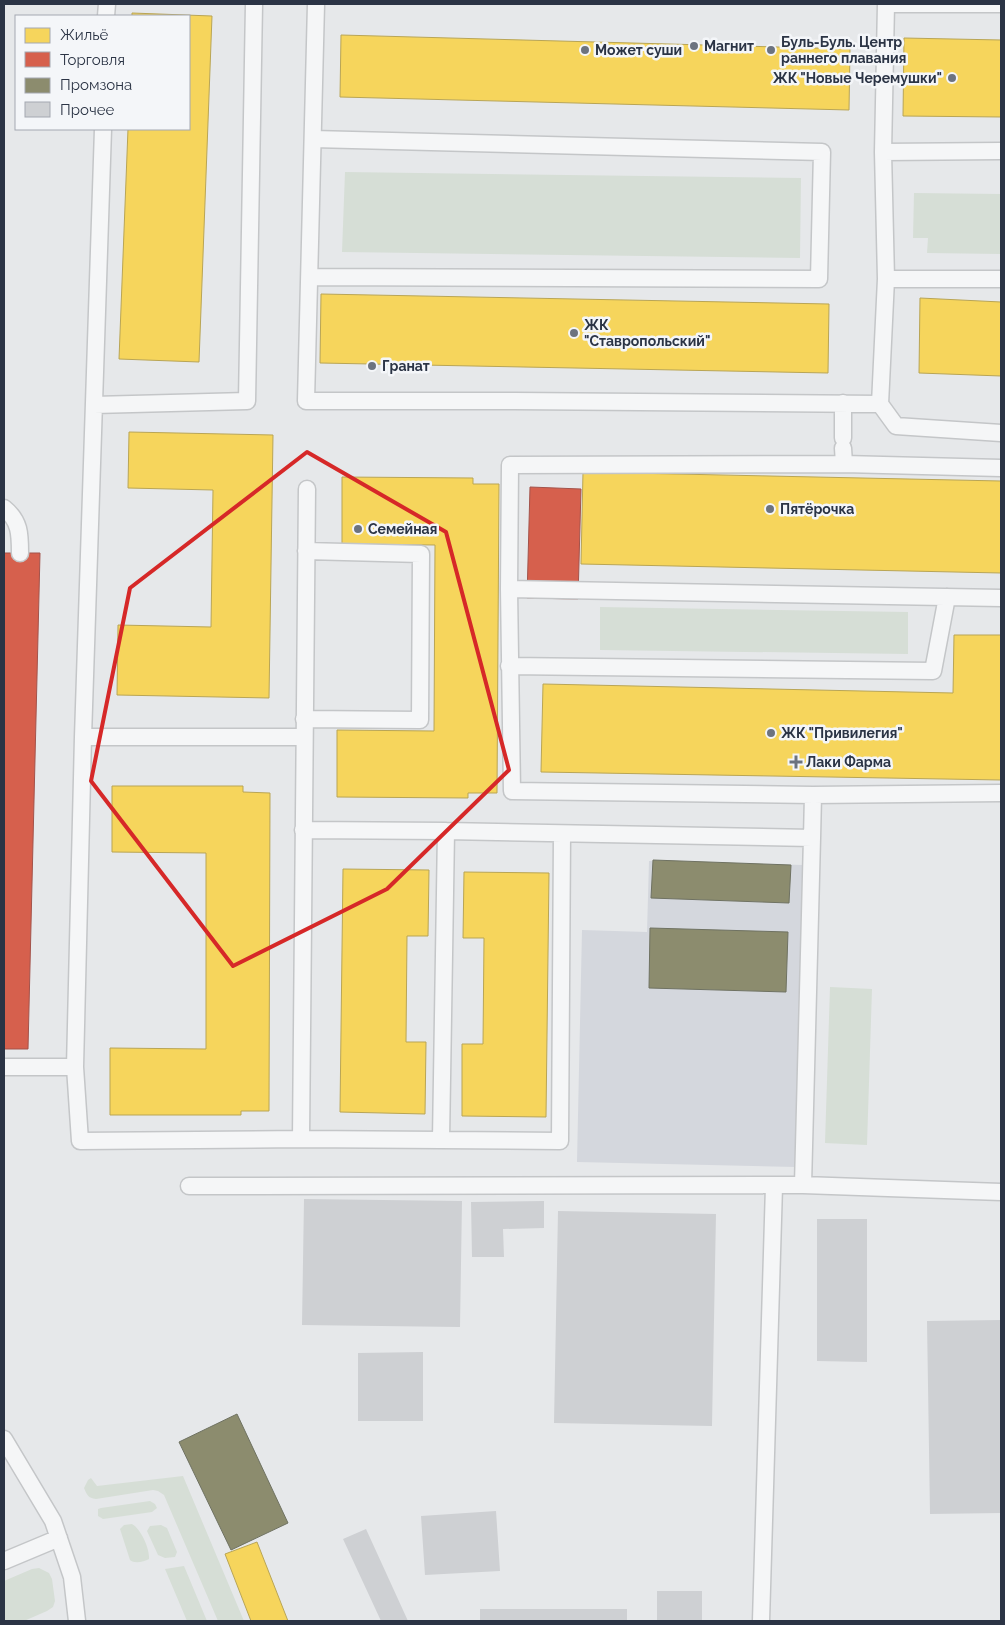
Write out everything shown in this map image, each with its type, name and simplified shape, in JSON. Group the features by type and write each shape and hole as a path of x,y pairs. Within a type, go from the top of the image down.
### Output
{"lane":[{"path":"94,405 246,401 254,4"},
{"path":"316,4 306,401 880,404"},
{"path":"1001,4 886,4 883,152 886,279 880,404 896,426 1001,433"},
{"path":"103,130 83,737 75,1067 80,1141 560,1141 562,834"},
{"path":"310,277 819,279 822,152 313,139"},
{"path":"883,152 1001,151"},
{"path":"886,279 1001,279"},
{"path":"844,403 844,450"},
{"path":"1001,468 844,450 510,465 509,589 512,791 813,795 1001,793"},
{"path":"301,1140 307,489"},
{"path":"4,508 12,515 18,527 20,553"},
{"path":"304,719 420,720 420,554 306,551"},
{"path":"509,589 1001,598"},
{"path":"510,666 933,671 947,597"},
{"path":"83,737 304,737"},
{"path":"803,1185 813,795"},
{"path":"303,830 812,838"},
{"path":"441,1140 446,831"},
{"path":"4,1066 75,1067"},
{"path":"189,1186 803,1185 1001,1192"},
{"path":"761,1621 774,1186"},
{"path":"4,1439 53,1521 72,1577 72,1619"},
{"path":"4,1561 59,1538"}],"highlighted area":[{"path":"307,452 446,532 509,770 387,889 233,966 91,781 130,588"}],"shaded area":[{"path":"345,172 801,178 800,258 342,252"},
{"path":"914,193 1001,194 1001,254 927,253 928,238 913,238"},
{"path":"600,607 908,612 908,654 600,650"},
{"path":"649,861 803,865 796,1167 577,1162 582,930 647,932"},
{"path":"830,987 872,989 867,1145 825,1143"},
{"path":"183,1476 244,1621 218,1621 164,1495 153,1490 96,1499 88,1496 84,1488 91,1478 97,1486"},
{"path":"150,1501 157,1508 152,1512 103,1519 98,1516 98,1509 101,1508"},
{"path":"132,1524 142,1535 149,1559 136,1562 130,1560 120,1529 124,1525"},
{"path":"161,1525 167,1528 177,1552 175,1557 165,1558 158,1555 147,1531 150,1526"},
{"path":"184,1566 207,1621 187,1621 165,1569"},
{"path":"39,1568 49,1573 52,1579 55,1601 53,1607 24,1621 4,1621 4,1581"}],"building: Жильё":[{"path":"132,13 185,15 132,15"},
{"path":"190,15 212,16 199,362 119,359 128,130 190,130"},
{"path":"341,35 850,49 849,110 340,97"},
{"name":"ЖК \"Новые Черемушки\"","path":"904,38 1001,40 1001,117 903,116"},
{"name":"ЖК \"Ставропольский\"","path":"321,294 829,304 828,373 320,363"},
{"path":"920,298 1001,302 1001,376 919,373"},
{"path":"129,432 273,435 269,698 117,695 118,625 211,627 213,490 128,488"},
{"path":"583,472 1001,481 1001,573 581,564"},
{"path":"342,477 473,478 473,484 499,484 497,793 468,793 468,798 337,797 337,730 434,731 435,545 342,544"},
{"name":"ЖК \"Привилегия\"","path":"954,635 1001,635 1001,780 541,772 543,684 953,693"},
{"path":"112,786 243,786 243,792 270,793 269,1111 241,1111 241,1115 110,1115 110,1048 206,1049 206,853 112,852"},
{"path":"343,869 429,870 428,936 407,936 406,1042 426,1042 425,1114 340,1112"},
{"path":"464,872 549,873 546,1117 462,1116 462,1044 483,1044 484,938 463,938"},
{"path":"257,1542 288,1621 251,1621 225,1554"}],"building: Торговля":[{"path":"530,487 581,489 578,599 527,598"},
{"path":"4,553 40,553 28,1049 4,1049"}],"building: Промзона":[{"path":"653,860 791,865 789,903 651,898"},
{"path":"650,928 788,932 786,992 649,988"},
{"path":"237,1414 288,1523 231,1550 179,1442"}],"building: Прочее":[{"path":"304,1199 462,1201 460,1327 302,1325"},
{"path":"544,1201 544,1228 503,1229 504,1257 472,1257 471,1202"},
{"path":"558,1211 716,1214 712,1426 554,1423"},
{"path":"817,1219 867,1219 867,1362 817,1361"},
{"path":"1001,1320 1001,1513 930,1514 927,1321"},
{"path":"423,1352 423,1421 358,1421 358,1353"},
{"path":"496,1511 500,1571 425,1575 421,1516"},
{"path":"366,1529 408,1621 381,1621 343,1539"},
{"path":"657,1591 702,1591 702,1621 657,1621"},
{"path":"480,1609 627,1609 627,1621 480,1621"}],"place":[{"name":"Магнит","path":"694,46"},
{"name":"Может суши","path":"585,50"},
{"name":"Буль-Буль. Центр раннего плавания","path":"771,50"},
{"name":"ЖК \"Новые Черемушки\"","path":"952,78"},
{"name":"ЖК \"Ставропольский\"","path":"574,333"},
{"name":"Гранат","path":"372,366"},
{"name":"Пятёрочка","path":"770,509"},
{"name":"Семейная","path":"358,529"},
{"name":"ЖК \"Привилегия\"","path":"771,733"},
{"name":"Лаки Фарма","path":"796,762"}]}
